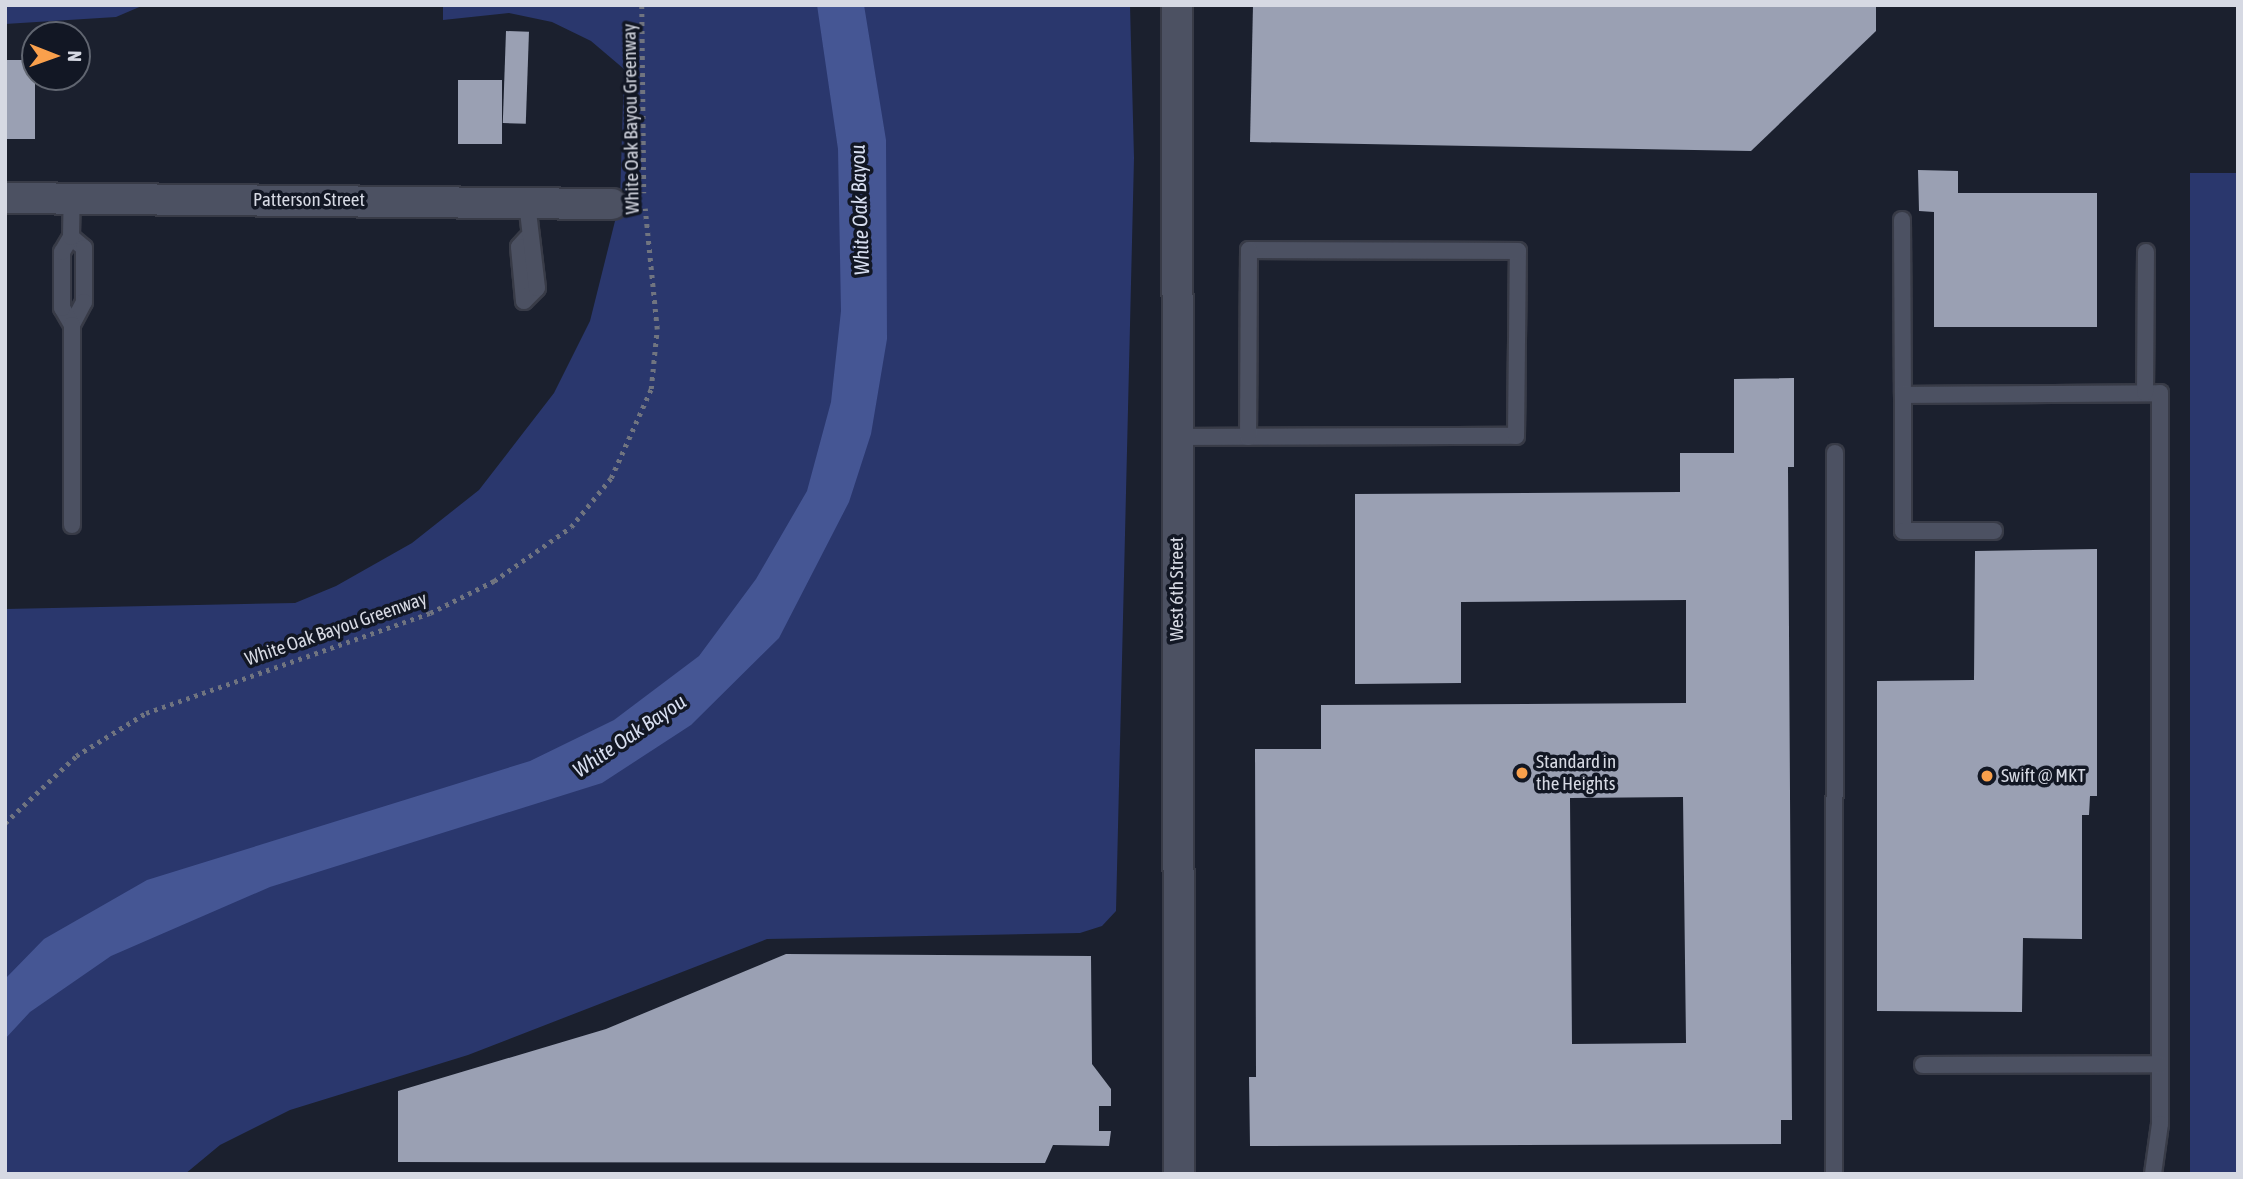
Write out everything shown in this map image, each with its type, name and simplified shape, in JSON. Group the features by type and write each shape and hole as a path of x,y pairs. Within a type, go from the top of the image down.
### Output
{"street":[{"name":"West 6th Street","path":"1177,5 1179,1174"},
{"name":"Patterson Street","path":"5,198 612,204"}],"lane":[{"path":"72,198 71,237 62,251 62,308 72,325 72,525"},
{"path":"527,203 527,238"},
{"path":"1902,220 1903,531 1994,531"},
{"path":"1177,437 1248,437 1516,436 1518,251 1249,250 1248,437"},
{"path":"2145,393 2146,252"},
{"path":"1903,395 2160,393 2159,1064 2153,1174"},
{"path":"1834,1174 1835,453"},
{"path":"1923,1065 2159,1064"}],"path":[{"name":"White Oak Bayou Greenway","path":"5,823 76,756 146,713 452,603 555,542 599,495 636,430 655,359 643,175 642,5"}],"shaded area":[{"path":"5,5 144,5 116,17 5,24"},
{"path":"443,5 1130,5 1134,158 1116,911 1102,926 1080,933 767,939 468,1055 290,1110 220,1145 185,1174 5,1174 5,609 295,603 336,586 412,543 479,490 554,393 590,321 620,201 624,69 591,41 552,22 509,13 443,20"},
{"path":"2190,173 2238,173 2238,1174 2190,1174"}],"water":[{"name":"White Oak Bayou","path":"817,5 864,5 886,140 887,339 871,434 849,502 779,638 691,725 602,783 270,887 111,956 30,1012 5,1039 5,979 44,939 147,880 530,761 614,720 699,656 756,579 807,491 831,402 841,311 838,149"}],"building":[{"path":"1253,5 1876,5 1876,31 1751,151 1250,142"},
{"path":"506,31 529,32 526,124 503,123"},
{"path":"5,60 21,60 21,91 35,91 35,139 5,139"},
{"path":"458,80 502,80 502,144 458,144"},
{"path":"1918,170 1958,171 1958,193 2097,193 2097,327 1934,327 1934,212 1919,211"},
{"name":"Standard in the Heights","path":"1794,378 1794,467 1788,467 1792,1120 1781,1120 1781,1144 1250,1146 1249,1077 1256,1077 1255,749 1321,749 1321,705 1686,703 1686,600 1461,602 1461,683 1355,684 1355,494 1680,492 1680,453 1734,453 1734,379","holes":["1683,797 1686,1043 1572,1044 1570,798"]},
{"name":"Swift @ MKT","path":"2097,549 2097,796 2090,796 2089,815 2082,815 2082,939 2023,938 2022,1012 1877,1011 1877,681 1974,680 1975,551"},
{"path":"786,954 1091,956 1092,1064 1111,1089 1111,1106 1099,1106 1099,1131 1111,1131 1109,1146 1053,1145 1045,1163 398,1162 398,1091 606,1029"}],"place":[{"name":"Standard in the Heights","path":"1522,773"},
{"name":"Swift @ MKT","path":"1987,776"}]}
